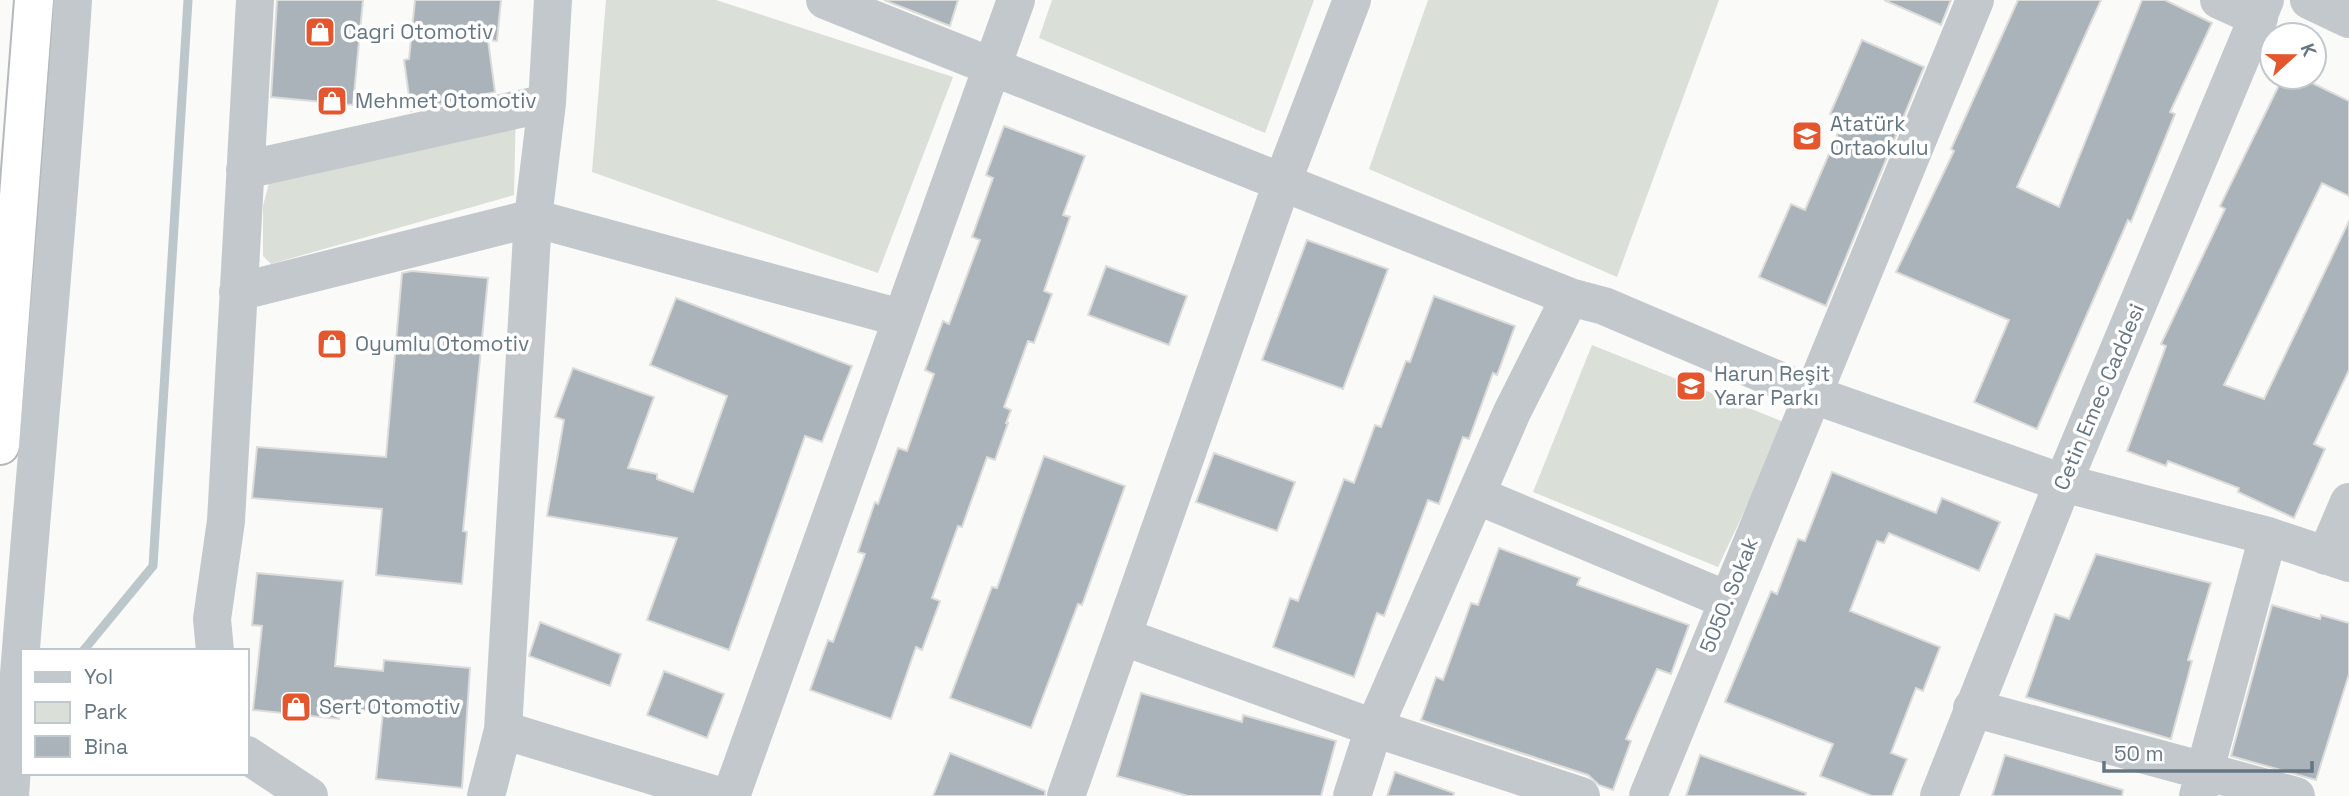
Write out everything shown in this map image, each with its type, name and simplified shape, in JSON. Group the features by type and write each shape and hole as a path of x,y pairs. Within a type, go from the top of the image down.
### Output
{"highway":[{"path":"0,445 34,0"}],"street":[{"path":"10,796 20,646 58,229 73,0"},
{"path":"215,649 212,619 226,521 255,0"},
{"path":"486,796 503,730 533,218 547,103 553,0"},
{"path":"825,0 1570,297 1604,306 1811,394 2063,484 2268,536 2337,559 2349,502"},
{"path":"731,796 1016,0"},
{"path":"1066,796 1125,637 1282,183 1352,0"},
{"name":"5050. Sokak","path":"1648,796 1975,0"},
{"path":"2219,0 2262,9"},
{"path":"2309,0 2349,19"},
{"name":"Cetin Emec Caddesi","path":"1939,796 2063,484 2262,9"},
{"path":"245,170 547,103"},
{"path":"238,292 533,218 901,318"},
{"path":"1352,796 1374,728 1512,412 1570,297"},
{"path":"1476,495 1727,600"},
{"path":"2202,784 2268,536"},
{"path":"1125,637 1374,728 1581,796"},
{"path":"1972,708 2202,784 2296,796"},
{"path":"503,730 719,796"},
{"path":"248,756 309,796"}],"green space":[{"path":"606,0 716,0 953,77 878,273 592,172"},
{"path":"1052,0 1314,0 1265,133 1039,38"},
{"path":"1428,0 1719,0 1617,277 1369,169"},
{"path":"516,105 514,195 271,264 263,256 263,206 270,179"},
{"path":"1592,345 1786,423 1718,567 1533,492"}],"building":[{"path":"277,0 363,0 353,105 271,97"},
{"path":"415,0 501,0 497,41 488,40 495,92 411,111 404,60 409,59"},
{"path":"884,0 958,0 950,26"},
{"path":"1884,0 1951,0 1941,25"},
{"path":"2018,0 2101,0 2017,187 2059,207 2142,0 2165,0 2212,23 2170,112 2175,114 2131,222 2128,220 2037,429 1974,402 2009,320 1896,272 1954,151 1951,149"},
{"path":"1862,40 1924,67 1826,306 1759,277 1791,204 1805,210 1844,119 1830,114"},
{"path":"2276,91 2328,91 2349,101 2349,196 2322,183 2224,385 2264,399 2349,221 2349,370 2314,444 2325,449 2294,518 2238,492 2239,488 2168,461 2166,466 2127,451 2166,346 2161,344 2225,209 2220,206"},
{"path":"1004,126 1085,156 1063,215 1070,217 1044,291 1052,294 1034,343 1028,341 1004,407 1011,410 1008,423 995,460 987,457 962,527 958,526 932,598 940,601 922,650 916,647 891,719 810,690 828,640 833,642 865,554 858,552 875,502 878,504 898,448 907,451 934,374 925,370 943,321 949,324 980,240 972,237 993,178 986,175"},
{"path":"1307,240 1388,269 1343,389 1262,360"},
{"path":"1106,266 1187,296 1169,345 1088,315"},
{"path":"412,271 488,278 463,531 467,532 462,584 376,575 382,509 252,498 257,447 386,457 402,273"},
{"path":"1434,296 1515,326 1497,375 1493,373 1469,439 1463,437 1439,504 1428,500 1384,616 1377,613 1354,677 1273,647 1290,598 1298,601 1344,479 1354,483 1375,425 1381,427 1406,361 1410,362"},
{"path":"676,298 852,366 822,442 805,436 729,650 647,620 677,538 547,516 564,420 555,417 573,368 654,397 628,468 657,474 657,479 693,492 727,396 650,365"},
{"path":"1214,453 1295,482 1277,531 1196,502"},
{"path":"1044,456 1125,486 1082,605 1078,604 1031,728 950,698 992,587 997,588"},
{"path":"1832,472 1936,513 1942,498 2000,522 1979,571 1889,533 1884,543 1877,541 1850,611 1940,647 1923,691 1916,688 1891,753 1907,759 1892,796 1872,796 1820,776 1833,744 1725,702 1771,591 1777,594 1798,539 1805,541"},
{"path":"1499,548 1580,578 1577,585 1689,625 1671,674 1657,669 1626,739 1631,741 1613,790 1599,785 1588,775 1421,720 1436,677 1443,680 1471,603 1478,605"},
{"path":"2096,554 2211,583 2188,660 2192,661 2171,739 2026,697 2055,614 2069,619"},
{"path":"257,573 343,581 335,666 383,671 384,660 470,668 462,788 376,779 383,712 340,708 339,719 253,710 262,626 252,625"},
{"path":"2272,605 2320,619 2321,615 2349,623 2349,674 2316,780 2231,756"},
{"path":"540,622 621,654 610,686 529,656"},
{"path":"664,671 724,694 707,738 647,715"},
{"path":"1141,693 1242,722 1243,715 1336,741 1321,796 1188,796 1117,776"},
{"path":"950,753 1045,791 1045,796 933,796"},
{"path":"1700,755 1806,793 1805,796 1686,796"},
{"path":"2005,755 2123,790 2122,796 1992,796"},
{"path":"1395,772 1454,793 1453,796 1387,796"}],"waterway":[{"path":"85,649 153,566 188,0"}],"place":[{"name":"Cagri Otomotiv","path":"320,32"},
{"name":"Mehmet Otomotiv","path":"332,101"},
{"name":"Atatürk Ortaokulu","path":"1807,136"},
{"name":"Oyumlu Otomotiv","path":"332,344"},
{"name":"Harun Reşit Yarar Parkı","path":"1691,386"},
{"name":"Sert Otomotiv","path":"296,707"}]}
